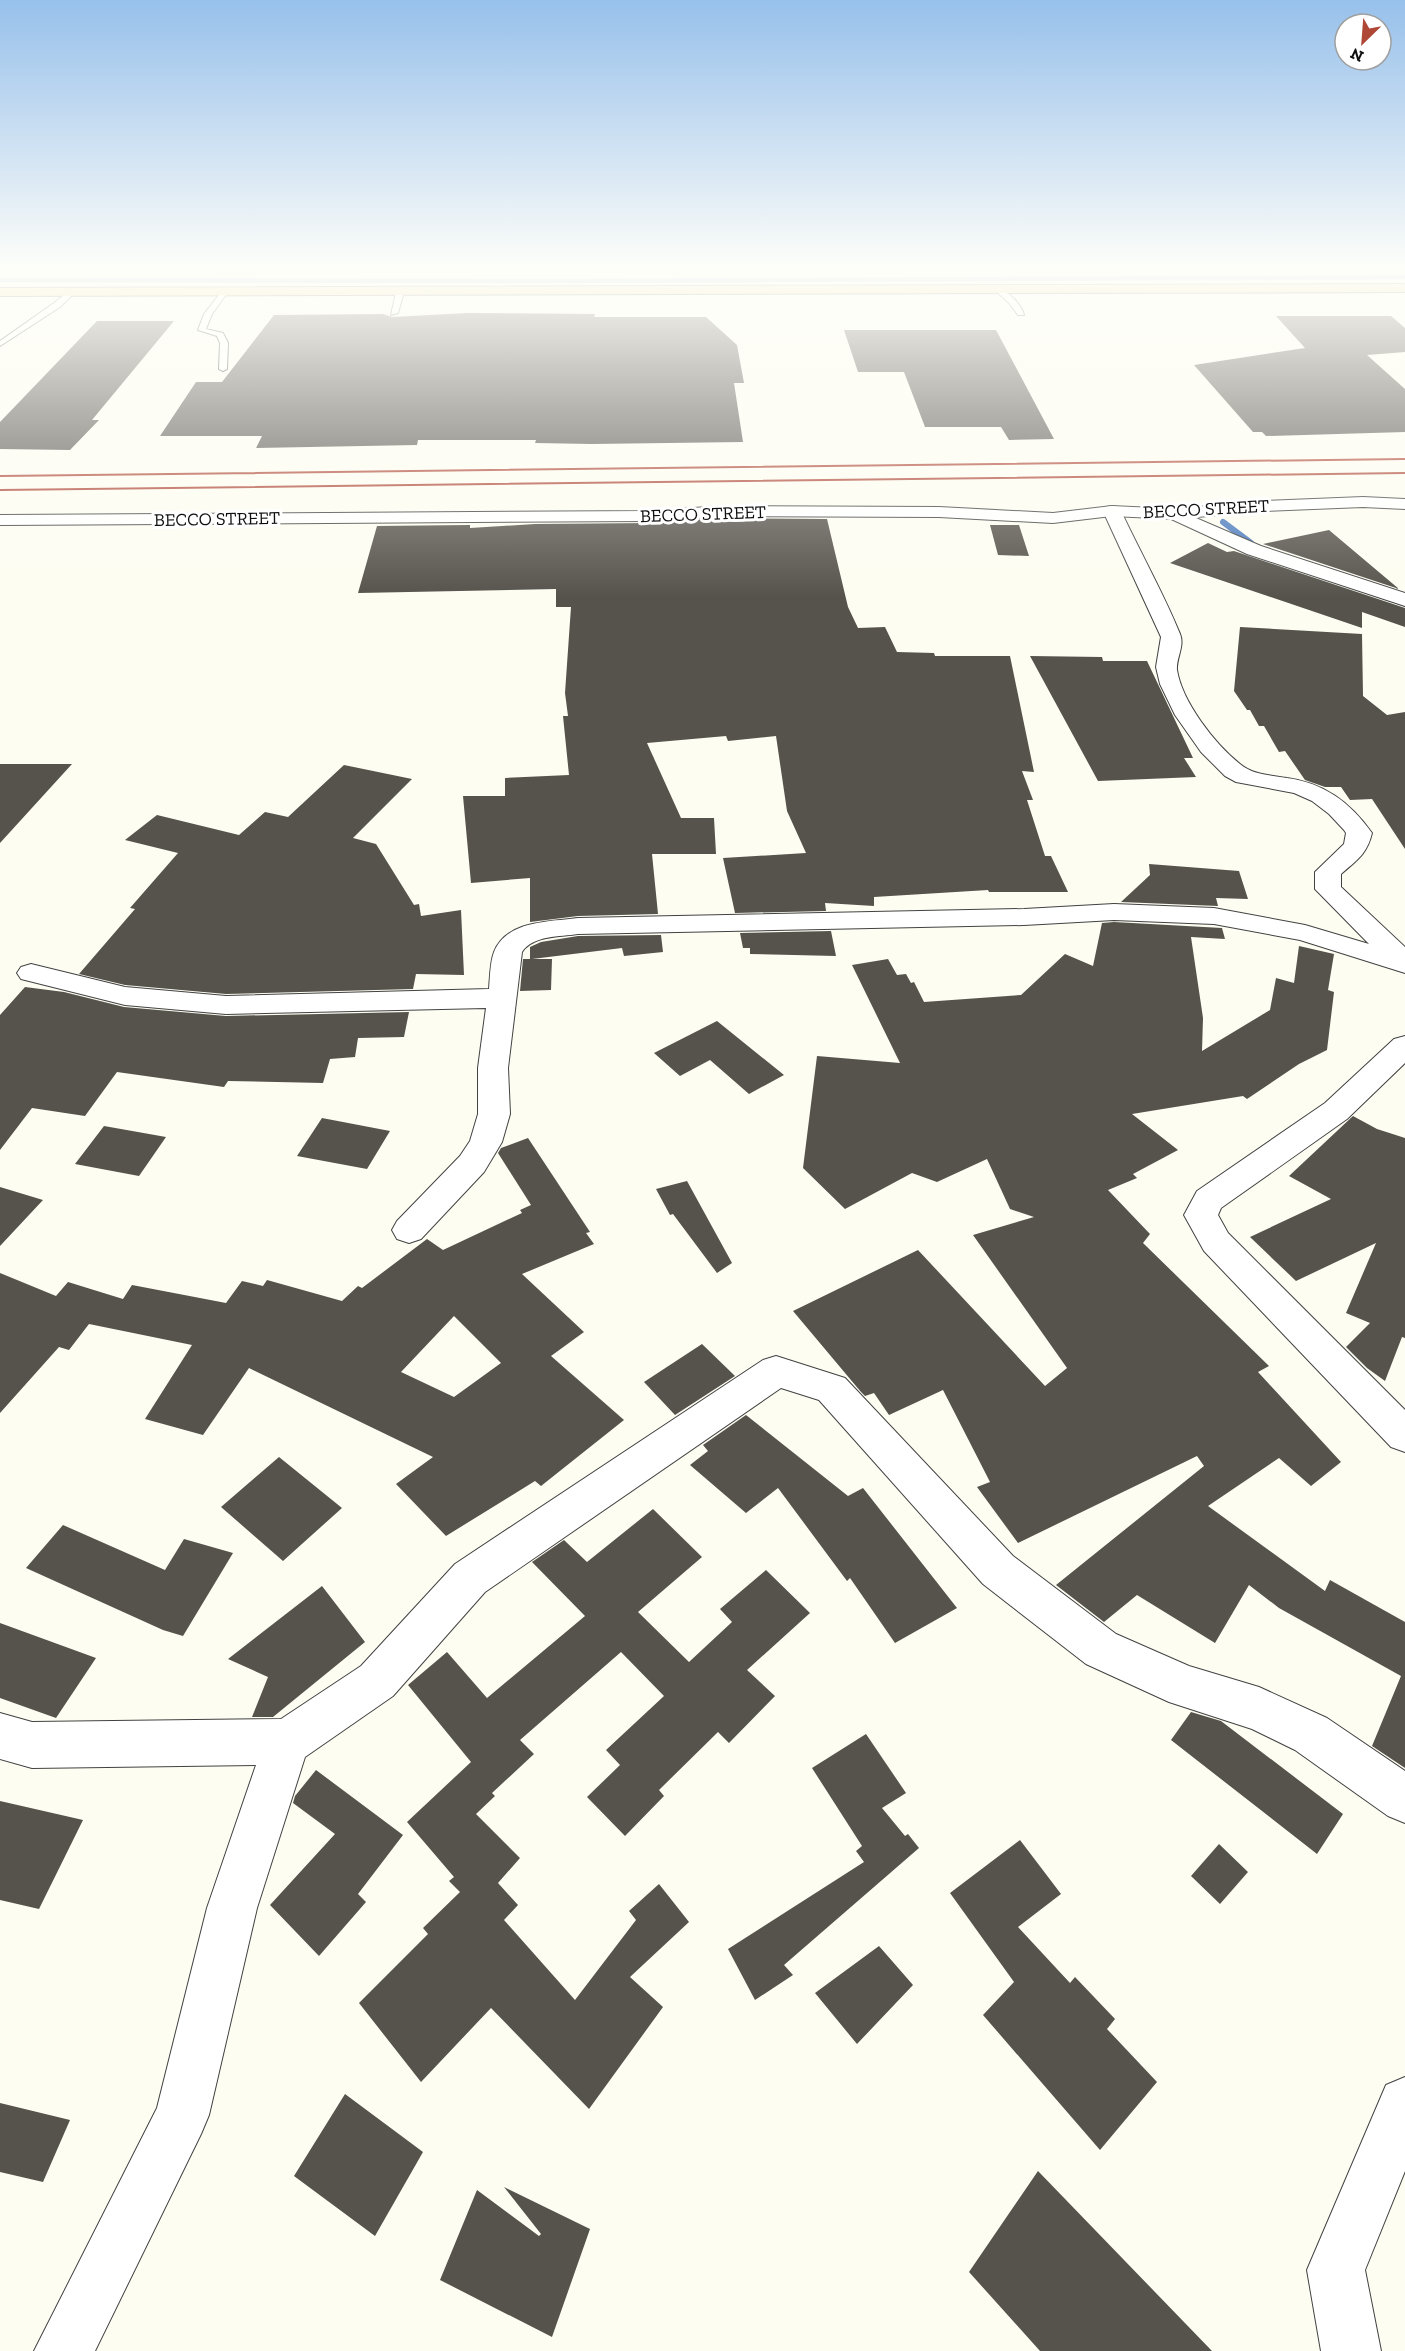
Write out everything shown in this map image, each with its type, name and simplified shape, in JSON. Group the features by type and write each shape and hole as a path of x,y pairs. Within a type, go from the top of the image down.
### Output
{"street":[{"name":"BECCO STREET","path":"0,520 650,516 722,511 939,512 1053,518 1112,511 1175,514 1264,506 1363,502 1405,504"},
{"path":"1112,511 1171,637 1173,647 1168,657 1166,671 1178,704 1225,766 1242,777 1266,783 1306,788 1346,814 1359,833 1356,847 1328,872 1328,889 1405,964"},
{"path":"1175,514 1254,550 1405,600"},
{"path":"409,1230 472,1164 486,1142 494,1114 493,1068 508,952 516,940 530,933 600,925 1024,917 1114,912 1214,916 1305,933 1405,964"},
{"path":"31,973 125,996 226,1005 501,998"},
{"path":"1405,1046 1336,1111 1209,1200 1201,1215 1216,1242 1405,1435"},
{"path":"0,1736 32,1745 287,1742 377,1681 470,1578 776,1371 832,1389 998,1570 1101,1649 1185,1687 1259,1709 1300,1729 1405,1799"},
{"path":"64,2351 182,2115 232,1908 287,1742"},
{"path":"1351,2351 1336,2270 1405,2104"}],"building":[{"path":"43,378 127,378 92,420 99,420 70,450 0,449 0,422"},
{"path":"225,378 743,378 744,383 734,383 743,442 592,444 535,443 536,440 418,440 417,445 256,448 262,436 160,436 196,382 222,382"},
{"path":"906,378 1021,378 1054,439 1009,440 1001,427 925,427"},
{"path":"1205,378 1392,378 1405,389 1405,432 1266,436 1262,432 1253,432"},
{"path":"722,518 827,519 848,607 858,628 885,627 897,652 934,653 935,656 1010,656 1034,772 1022,771 1033,800 1027,800 1045,856 1051,856 1068,892 989,892 988,890 874,897 874,906 825,903 826,911 735,913 723,858 806,853 787,811 776,736 728,741 726,736 647,743 681,818 714,818 716,854 652,854 658,914 578,916 530,922 530,878 471,883 463,796 505,796 505,778 569,775 563,716 568,716 565,693 571,607 556,607 556,589 358,593 377,526 470,525 470,528 535,524 650,523"},
{"path":"990,525 1019,525 1029,556 998,555"},
{"path":"1329,530 1399,589 1263,544"},
{"path":"1208,543 1227,552 1234,551 1405,608 1405,627 1362,612 1362,628 1170,563"},
{"path":"1240,627 1362,634 1363,696 1387,715 1405,712 1405,849 1372,799 1350,800 1341,787 1325,787 1305,780 1285,751 1279,752 1264,726 1259,726 1250,710 1247,710 1234,691"},
{"path":"1030,656 1102,657 1103,661 1147,661 1193,758 1184,758 1196,777 1098,781"},
{"path":"0,764 72,764 0,843"},
{"path":"344,765 412,779 353,838 376,844 414,905 419,904 421,916 461,910 464,975 416,974 413,989 226,994 125,985 79,974 135,909 130,908 178,853 125,840 157,815 239,835 265,812 288,817"},
{"path":"1149,864 1239,871 1248,899 1216,898 1218,906 1121,902 1150,875"},
{"path":"1102,923 1222,928 1225,939 1191,937 1203,1018 1202,1051 1270,1010 1276,978 1294,983 1299,946 1334,954 1328,990 1334,992 1327,1050 1299,1064 1247,1099 1243,1096 1132,1114 1178,1150 1133,1174 1137,1178 1108,1190 1150,1234 1143,1243 1269,1366 1258,1372 1341,1462 1311,1486 1279,1458 1208,1506 1325,1591 1330,1580 1405,1622 1405,1768 1372,1746 1401,1676 1279,1608 1249,1585 1215,1643 1137,1595 1104,1622 1056,1585 1204,1466 1197,1456 1018,1543 977,1487 990,1482 943,1390 889,1415 874,1393 865,1396 861,1392 793,1311 918,1250 1045,1386 1067,1368 973,1235 1034,1217 1010,1209 987,1159 937,1182 912,1173 845,1209 803,1168 817,1056 900,1063 852,965 888,959 897,975 906,974 911,983 914,982 924,1002 1021,995 1065,954 1093,966"},
{"path":"831,931 836,956 750,954 750,948 743,948 740,933"},
{"path":"661,935 663,952 624,956 622,948 532,959 552,959 551,990 520,991 523,959 530,959 530,947 541,942 578,936"},
{"path":"25,987 64,992 124,1007 226,1016 409,1012 404,1037 358,1038 355,1057 330,1059 323,1083 228,1081 224,1087 117,1072 85,1116 32,1108 0,1150 0,1015"},
{"path":"717,1021 784,1075 749,1094 710,1060 680,1076 654,1053"},
{"path":"1353,1116 1377,1129 1405,1138 1405,1338 1402,1337 1385,1381 1367,1368 1346,1347 1370,1323 1346,1313 1376,1243 1296,1281 1250,1237 1331,1199 1289,1176"},
{"path":"322,1118 390,1131 367,1169 297,1156"},
{"path":"104,1126 166,1137 139,1176 75,1164"},
{"path":"528,1138 590,1232 586,1233 594,1244 522,1274 584,1332 551,1356 624,1420 541,1486 535,1481 446,1536 396,1484 433,1457 249,1368 203,1435 145,1419 192,1345 89,1324 69,1350 59,1347 0,1413 0,1273 56,1296 68,1282 123,1299 132,1285 226,1303 242,1281 263,1286 267,1280 342,1301 358,1286 362,1288 427,1239 443,1250 522,1213 520,1210 531,1205 498,1153 501,1148","holes":["454,1316 501,1363 454,1397 401,1372"]},
{"path":"687,1181 732,1263 717,1273 673,1214 670,1215 656,1189"},
{"path":"0,1187 43,1200 0,1246"},
{"path":"702,1344 735,1376 675,1415 644,1382"},
{"path":"746,1415 848,1496 863,1488 957,1608 895,1643 850,1578 847,1581 778,1488 746,1513 690,1465 708,1451 703,1445"},
{"path":"279,1457 342,1508 283,1561 221,1507"},
{"path":"653,1509 702,1557 638,1612 689,1662 732,1622 720,1609 766,1570 810,1613 747,1670 775,1696 729,1743 718,1732 659,1790 664,1796 625,1836 587,1797 620,1765 606,1750 664,1696 621,1652 520,1740 534,1754 492,1793 495,1796 476,1814 520,1858 498,1883 518,1905 504,1920 575,2000 636,1920 629,1911 659,1884 689,1922 630,1977 663,2007 589,2109 491,2008 421,2082 359,2003 428,1934 423,1928 460,1892 449,1881 454,1877 407,1822 471,1762 408,1685 447,1652 487,1698 585,1616 532,1562 564,1540 587,1562"},
{"path":"63,1525 165,1570 184,1539 233,1553 183,1636 163,1630 26,1568"},
{"path":"322,1586 365,1642 273,1717 252,1717 268,1677 228,1659"},
{"path":"0,1623 96,1658 56,1718 0,1698"},
{"path":"1191,1712 1221,1721 1343,1814 1317,1854 1171,1740"},
{"path":"866,1734 906,1793 882,1808 905,1836 908,1834 919,1848 784,1965 793,1975 755,2000 728,1949 864,1862 856,1851 862,1846 812,1768"},
{"path":"316,1770 403,1835 358,1894 366,1902 319,1956 270,1905 335,1834 293,1803 295,1796"},
{"path":"0,1801 83,1820 39,1909 0,1900"},
{"path":"1020,1840 1061,1894 1018,1927 1070,1983 1075,1977 1115,2019 1107,2029 1157,2082 1100,2150 983,2015 1014,1982 950,1893"},
{"path":"1219,1844 1248,1872 1220,1904 1191,1876"},
{"path":"879,1946 913,1985 857,2044 815,1993"},
{"path":"345,2094 423,2152 375,2236 294,2176"},
{"path":"0,2103 70,2120 43,2182 0,2172"},
{"path":"1038,2171 1212,2351 1040,2351 969,2272"},
{"path":"504,2187 590,2229 552,2337 440,2280 477,2190 539,2236 541,2234"}],"waterway":[{"path":"1223,522 1251,543"}],"railway":[{"path":"0,476 1405,459"},
{"path":"0,490 1405,473"}]}
